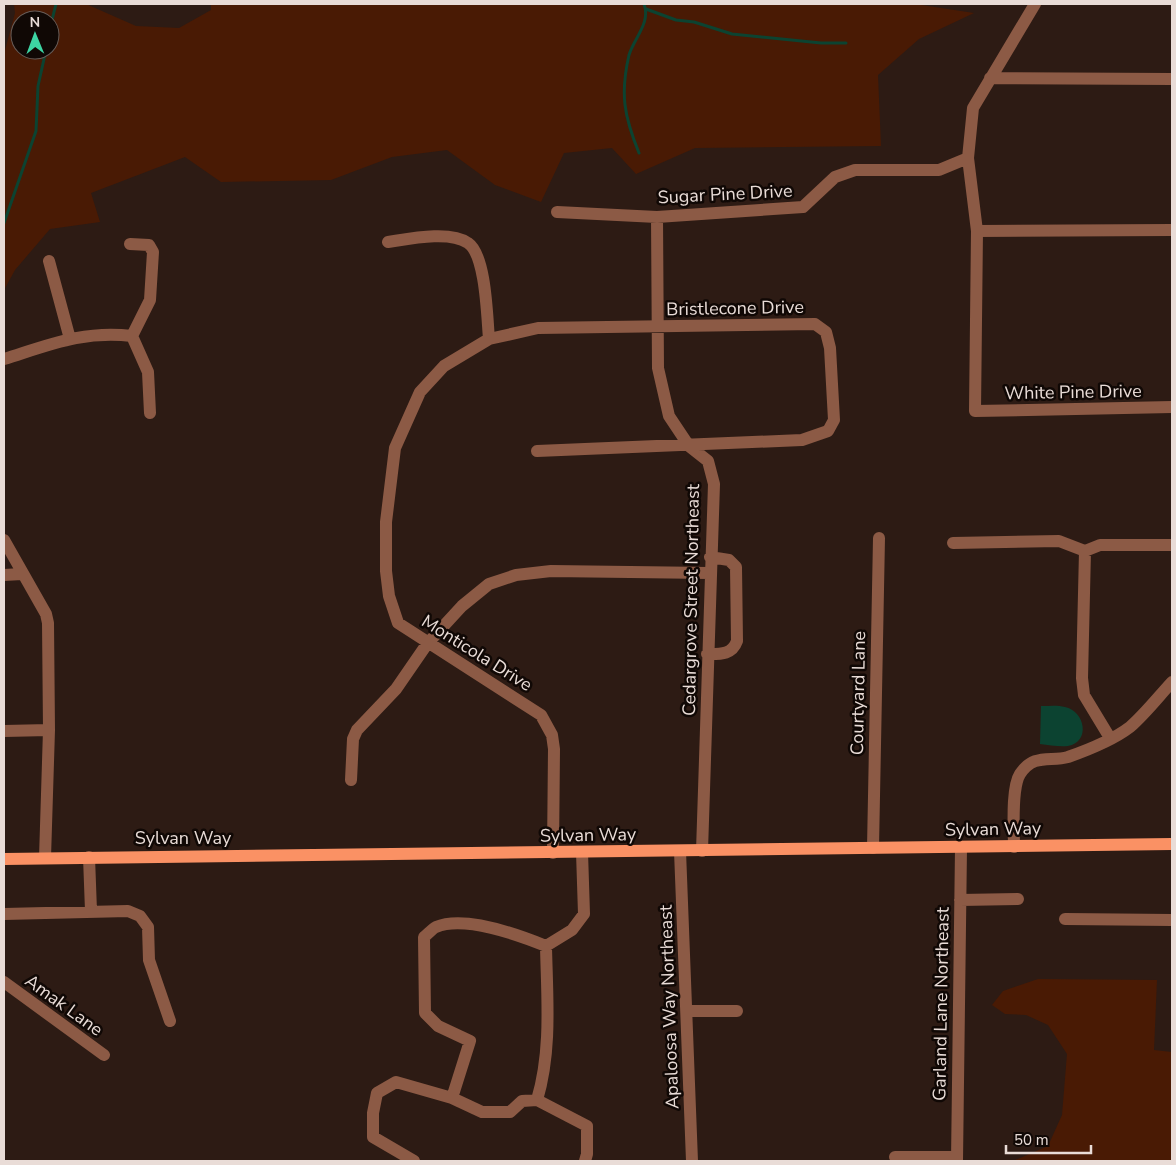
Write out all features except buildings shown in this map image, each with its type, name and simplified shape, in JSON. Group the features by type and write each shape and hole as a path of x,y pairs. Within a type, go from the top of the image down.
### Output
{"main road":[{"name":"Sylvan Way","path":"4,859 1172,844"}],"street":[{"path":"1035,4 973,108 968,158 977,231 1172,230"},
{"path":"990,78 1172,79"},
{"name":"Sugar Pine Drive","path":"557,212 657,217 803,207 835,176 855,170 939,170 968,158"},
{"name":"Cedargrove Street Northeast","path":"657,217 658,368 669,416 689,446 708,461 714,484 709,573 702,851"},
{"name":"White Pine Drive","path":"977,231 975,411 1172,407"},
{"path":"388,242 419,237 450,237 468,243 478,257 489,339"},
{"path":"130,244 149,245 153,252 150,300 132,336"},
{"path":"49,261 70,339"},
{"name":"Bristlecone Drive","path":"489,339 538,328 658,328 815,324 826,332 834,420 828,431 802,440 537,451"},
{"path":"4,359 70,339 108,333 132,336"},
{"path":"132,336 148,372 150,413"},
{"name":"Monticola Drive","path":"489,339 444,366 420,392 396,448 386,522 386,570 389,596 398,623 427,644 530,707 547,723 552,735 554,749 553,853"},
{"name":"Courtyard Lane","path":"873,848 879,538"},
{"path":"4,540 46,614 48,623 48,730 44,858"},
{"path":"954,543 1060,541 1085,551 1100,545 1172,545"},
{"path":"1085,551 1082,678 1084,695 1110,738"},
{"path":"707,654 723,654 730,651 737,641 736,567 729,560 710,557"},
{"path":"351,780 353,739 357,730 396,689 427,644 462,606 488,584 516,576 552,571 709,573"},
{"path":"4,575 22,574"},
{"path":"1014,847 1016,787 1020,775 1039,760 1065,758 1130,727 1172,682"},
{"path":"4,731 48,730"},
{"name":"Garland Lane Northeast","path":"957,1159 961,848"},
{"name":"Apaloosa Way Northeast","path":"680,851 688,1011 692,1161"},
{"path":"546,946 572,930 584,914 582,852"},
{"path":"89,857 91,911"},
{"path":"960,900 1018,900"},
{"path":"4,914 128,911 140,916 148,927 149,960 170,1021"},
{"path":"1065,919 1172,920"},
{"path":"452,1098 470,1041 438,1026 425,1013 424,937 436,927 458,923 509,932 546,946"},
{"path":"537,1100 542,1082 547,1032 546,946"},
{"name":"Amak Lane","path":"4,982 104,1055"},
{"path":"688,1011 737,1010"},
{"path":"414,1161 373,1137 373,1113 377,1093 396,1082 452,1098 482,1112 510,1112 522,1101 537,1100 587,1126 585,1161"},
{"path":"895,1157 957,1159"}],"shaded area":[{"path":"14,4 86,4 136,26 179,28 211,10 211,4 915,4 974,13 919,39 878,75 881,146 695,148 636,174 612,148 564,153 541,202 495,185 447,150 392,157 331,180 221,182 185,157 91,193 100,222 50,229 15,270 4,290 4,54 10,32 10,60 60,60 60,10 15,10"},
{"path":"1041,706 1065,707 1077,714 1083,726 1080,739 1068,746 1040,744"},
{"path":"1038,979 1157,980 1154,1050 1172,1052 1172,1161 1013,1161 1048,1146 1062,1115 1067,1054 1048,1025 1026,1015 1005,1014 992,1005 1003,991"}],"waterway":[{"path":"54,10 56,4"},
{"path":"639,153 630,128 624,93 629,55 644,24 646,11 644,4"},
{"path":"646,9 676,20 694,22 732,34 821,43 846,43"},
{"path":"4,223 36,131 38,86 44,60"}]}
